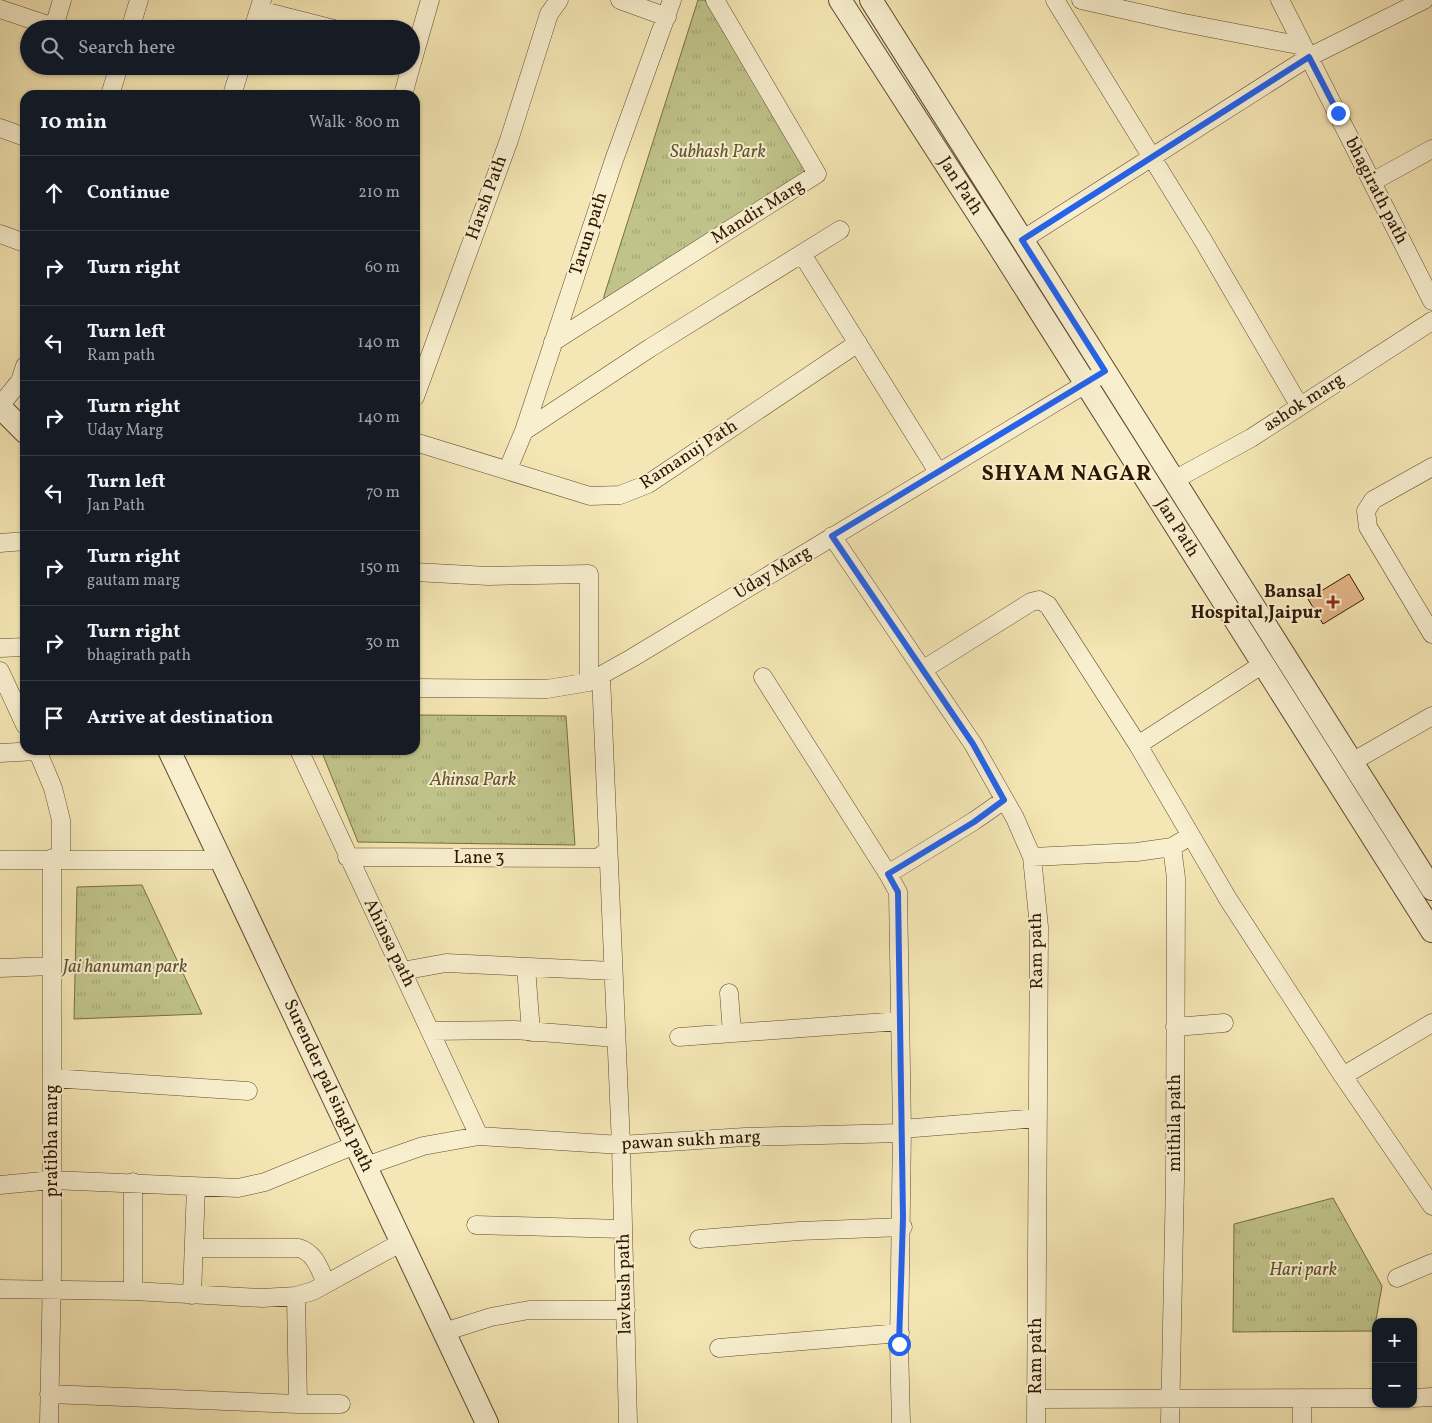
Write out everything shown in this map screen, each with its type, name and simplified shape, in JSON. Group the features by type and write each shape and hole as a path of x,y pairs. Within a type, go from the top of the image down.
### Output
{"street":[{"path":"58,20 62,0"},
{"path":"133,20 139,0"},
{"path":"420,32 430,0"},
{"name":"Harsh Path","path":"420,383 509,140 549,14 559,0"},
{"path":"620,0 670,8"},
{"name":"Mandir Marg","path":"553,342 817,174 715,0"},
{"name":"Jan Path","path":"840,0 1086,384 1432,931"},
{"name":"Jan Path","path":"871,0 1352,762 1428,875"},
{"path":"1055,0 1079,43 1153,157 1299,405"},
{"path":"1081,0 1306,52"},
{"name":"bhagirath path","path":"1280,0 1429,290"},
{"path":"1022,240 1153,157 1306,52 1424,0"},
{"path":"256,20 261,5 307,20"},
{"name":"Tarun path","path":"508,470 524,431 614,160 670,8"},
{"path":"0,9 33,20"},
{"path":"111,90 116,75"},
{"path":"233,90 236,75"},
{"path":"404,90 408,75"},
{"path":"0,128 20,135"},
{"path":"1372,182 1432,149"},
{"path":"524,431 650,348 840,230"},
{"path":"0,234 20,241"},
{"path":"802,254 938,472"},
{"name":"ashok marg","path":"1174,480 1251,438 1299,405 1432,321"},
{"name":"Ramanuj Path","path":"420,444 590,496 620,495 648,484 858,343"},
{"name":"Uday Marg","path":"420,688 547,689 595,679 1105,371"},
{"path":"20,381 0,407 20,427"},
{"path":"1432,467 1373,500 1366,511 1368,526 1432,634"},
{"name":"Ram path","path":"832,536 924,669 973,744 1015,818 1032,857 1039,927 1036,1423"},
{"path":"0,543 20,541"},
{"name":"lavkush path","path":"420,572 488,576 589,574 608,850 624,1229 628,1423"},
{"path":"924,669 1031,602 1039,600 1048,604 1138,744 1228,898 1343,1076 1432,1206"},
{"path":"0,648 20,647"},
{"path":"1138,744 1263,664"},
{"path":"0,671 20,714"},
{"path":"763,677 898,892 903,1227 900,1333 901,1423"},
{"path":"1352,762 1432,716"},
{"path":"0,753 20,752"},
{"name":"pratibha marg","path":"39,755 54,788 61,820 57,858 52,966 49,1423"},
{"name":"Surender pal singh path","path":"171,755 487,1423"},
{"name":"Ahinsa path","path":"301,755 479,1136"},
{"path":"888,874 974,822 1004,800"},
{"path":"1032,857 1137,852 1172,847 1191,835"},
{"name":"mithila path","path":"1170,1423 1175,1180 1176,878 1172,847"},
{"name":"Lane 3","path":"348,857 598,858 608,850"},
{"path":"0,860 57,858 221,860"},
{"path":"1400,881 1428,875"},
{"path":"402,971 446,963 613,971"},
{"path":"0,968 52,966"},
{"path":"526,967 531,1032"},
{"path":"729,993 732,1033"},
{"path":"679,1037 900,1021"},
{"path":"1343,1076 1432,1022"},
{"path":"1175,1027 1224,1023"},
{"path":"430,1031 531,1032 616,1038"},
{"path":"52,1078 248,1091"},
{"name":"pawan sukh marg","path":"366,1166 422,1146 479,1136 621,1145 745,1137 902,1131 1038,1118"},
{"path":"0,1185 52,1180 238,1188 265,1182 355,1145"},
{"path":"133,1182 133,1291"},
{"path":"192,1295 196,1187"},
{"path":"476,1225 624,1229"},
{"path":"699,1238 799,1231 903,1227"},
{"path":"0,1289 133,1291 262,1298 296,1296 326,1284 402,1242"},
{"path":"194,1248 299,1248 307,1250 315,1259 326,1284"},
{"path":"1397,1278 1432,1263"},
{"path":"296,1296 298,1404"},
{"path":"444,1332 491,1317 529,1310 626,1310"},
{"path":"719,1348 900,1333"},
{"path":"49,1394 341,1404"},
{"path":"1417,1398 1432,1397"},
{"path":"1302,1398 1302,1423"},
{"path":"1036,1399 1372,1398"}],"green space":[{"name":"Subhash Park","path":"698,0 705,0 806,172 603,310 604,296"},
{"name":"Ahinsa Park","path":"420,715 566,716 575,845 358,842 323,755 420,755"},
{"name":"Jai hanuman park","path":"142,885 202,1014 74,1019 77,887"},
{"name":"Hari park","path":"1333,1198 1382,1286 1376,1318 1372,1318 1372,1331 1233,1332 1234,1224"}],"building":[{"path":"1349,574 1364,599 1323,624 1308,599"}],"place":[{"name":"Bansal Hospital,Jaipur","path":"1333,602"}],"district":[{"name":"SHYAM NAGAR","path":"1067,474"}],"route":[{"path":"899,1344 903,1218 898,892 888,874 974,822 1004,800 973,744 924,669 832,536 1105,371 1022,240 1309,57 1338,113"}]}
